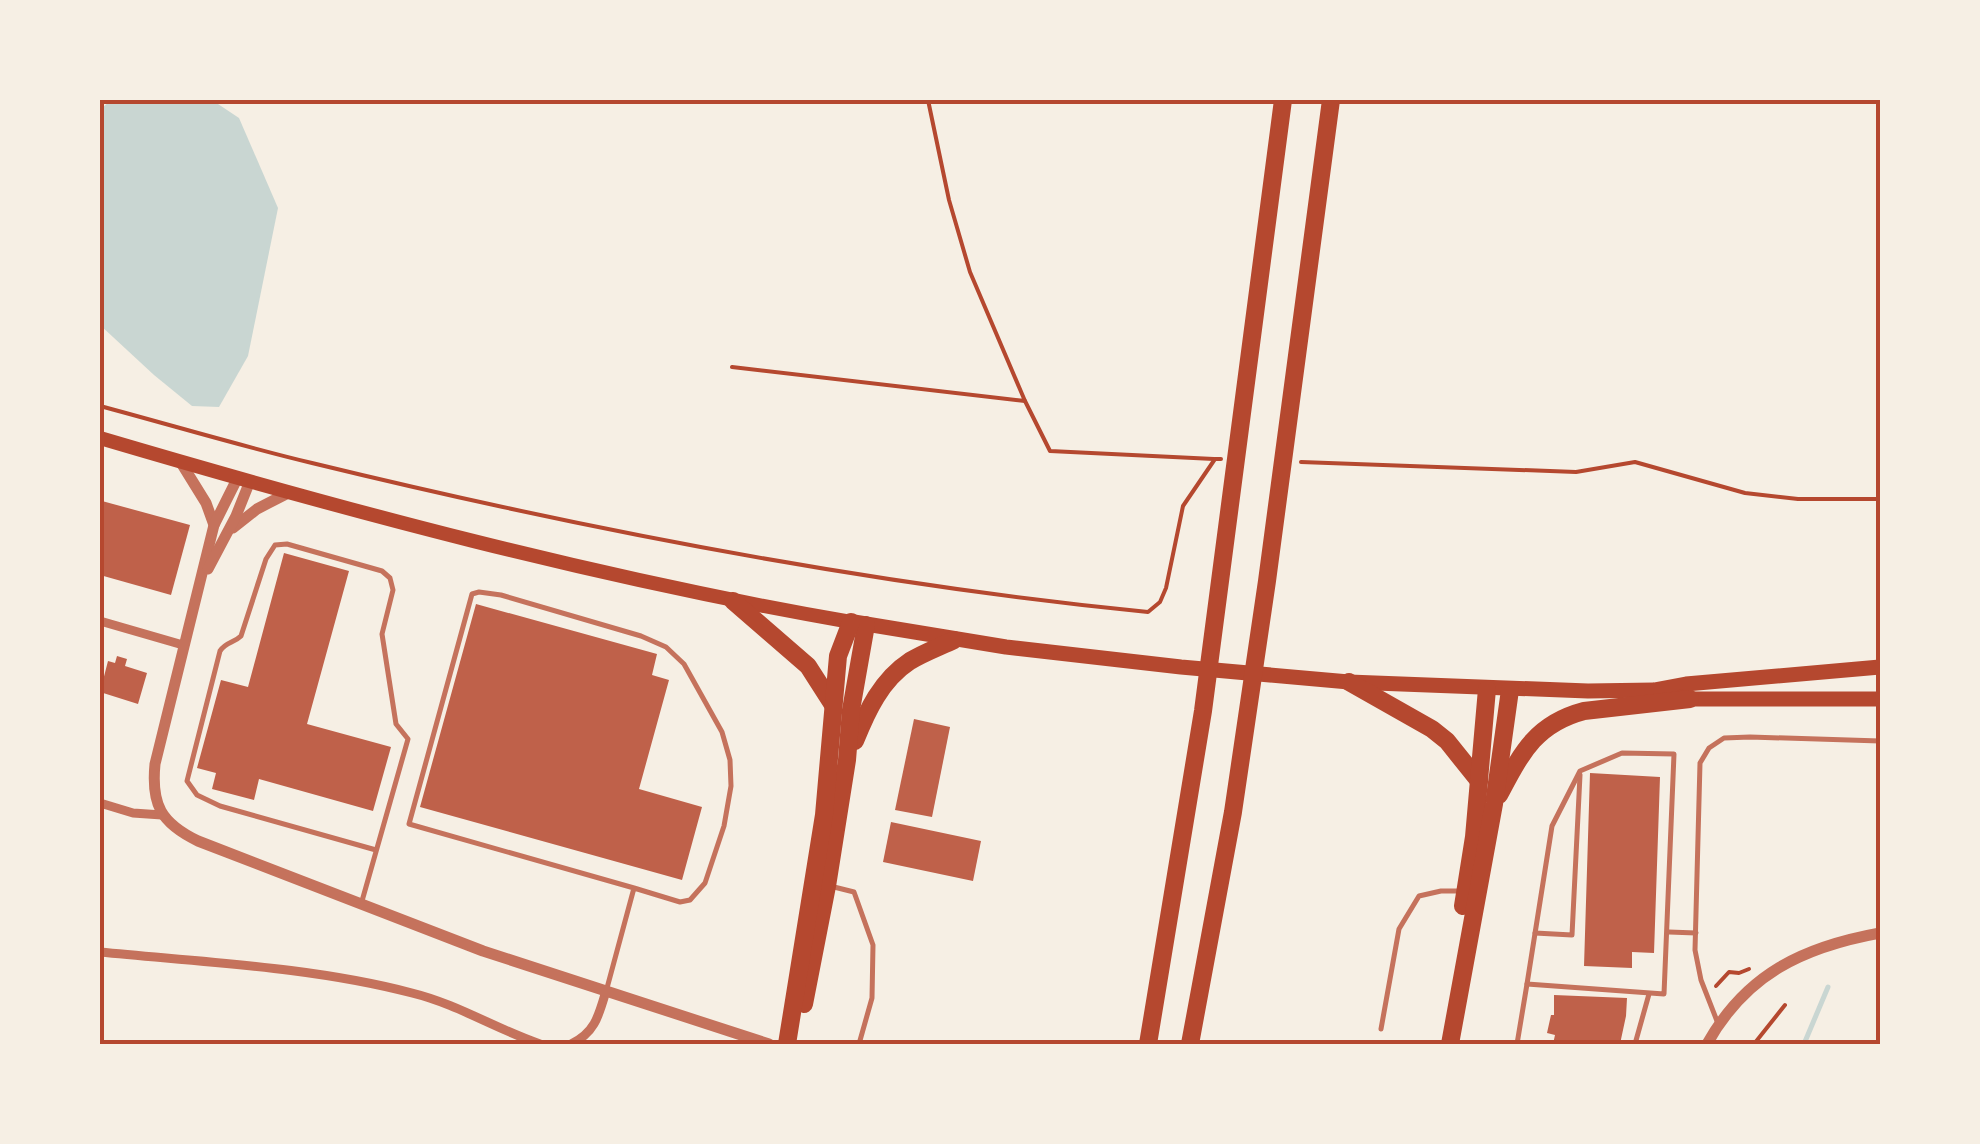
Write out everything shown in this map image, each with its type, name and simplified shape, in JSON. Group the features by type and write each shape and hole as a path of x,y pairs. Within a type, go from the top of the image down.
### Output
{"highway":[{"path":"1148,1044 1203,711 1283,100"},
{"path":"1190,1044 1232,812 1279,498 1331,100"},
{"path":"733,601 808,666 833,706"},
{"path":"798,1044 795,1021 824,815 838,656 858,623"},
{"path":"786,1044 827,886 847,760 858,623"},
{"path":"847,760 866,714 883,686 910,660 954,640"},
{"path":"1350,682 1432,729 1447,741 1479,781"},
{"path":"1438,1044 1474,837 1487,689"},
{"path":"1450,1044 1494,804 1510,690"},
{"path":"1494,804 1522,753 1554,722 1584,711 1690,699"}],"main road":[{"path":"100,438 523,554 733,601 954,640 1198,669 1510,690 1654,690 1880,668"},
{"path":"1654,690 1690,699 1880,699"}],"street":[{"path":"180,461 214,525"},
{"path":"244,479 214,525 183,644 155,764 155,798 162,815 180,832 198,841 483,951 769,1044"},
{"path":"202,581 230,530 244,479"},
{"path":"230,530 257,509 290,492"},
{"path":"100,622 183,644"},
{"path":"100,803 133,813 162,815"},
{"path":"1706,1044 1735,1002 1766,975 1800,955 1880,934"},
{"path":"100,952 323,975 374,984 464,1010 540,1044"},
{"path":"571,1044 590,1032 596,1023 606,991"}],"lane":[{"path":"361,904 408,739 396,724 382,634 393,590 390,578 382,571 287,544 275,546 266,559 241,636 226,643 220,651 187,782 197,794 220,806 376,850"},
{"path":"472,594 501,595 666,647 684,664 703,695 722,732 730,760 731,786 724,826 704,883 690,900 680,902 634,888 409,824 472,594"},
{"path":"1718,1024 1695,950 1700,763 1710,748 1724,738 1880,741"},
{"path":"1517,1044 1552,826 1580,771 1622,753 1674,754 1664,994 1527,984"},
{"path":"1535,933 1572,935 1580,771"},
{"path":"827,886 854,892 873,944 872,998 860,1042"},
{"path":"606,991 634,888"},
{"path":"1380,1029 1404,919 1419,896 1466,891"},
{"path":"1668,932 1696,933"},
{"path":"1635,1044 1649,993"}],"path":[{"path":"928,100 949,200 970,272 1050,451 1234,460"},
{"path":"732,367 1025,401"},
{"path":"100,406 307,462 509,509 935,587 1148,612 1160,602 1166,588 1183,506 1215,459"},
{"path":"1290,461 1576,472 1636,462 1745,493 1880,499"},
{"path":"1754,1044 1785,1005"}],"shaded area":[{"path":"111,100 212,100 239,118 278,208 248,356 219,407 192,406 100,325 100,110"}],"building":[{"path":"102,501 190,525 171,595 100,575"},
{"path":"284,553 349,571 307,724 391,747 373,811 259,779 254,800 212,789 216,773 197,768 221,680 248,687"},
{"path":"476,604 657,654 652,675 669,680 639,789 702,807 682,880 420,807"},
{"path":"117,656 127,659 125,666 147,673 138,704 100,692 108,661 115,663"},
{"path":"914,719 950,727 932,817 895,810"},
{"path":"1590,773 1660,777 1654,953 1632,952 1632,968 1584,966"},
{"path":"891,822 981,841 973,881 883,862"},
{"path":"1554,995 1627,998 1620,1044 1553,1044 1555,1035 1547,1033 1554,1015"}],"waterway":[{"path":"1804,1044 1828,987"}]}
